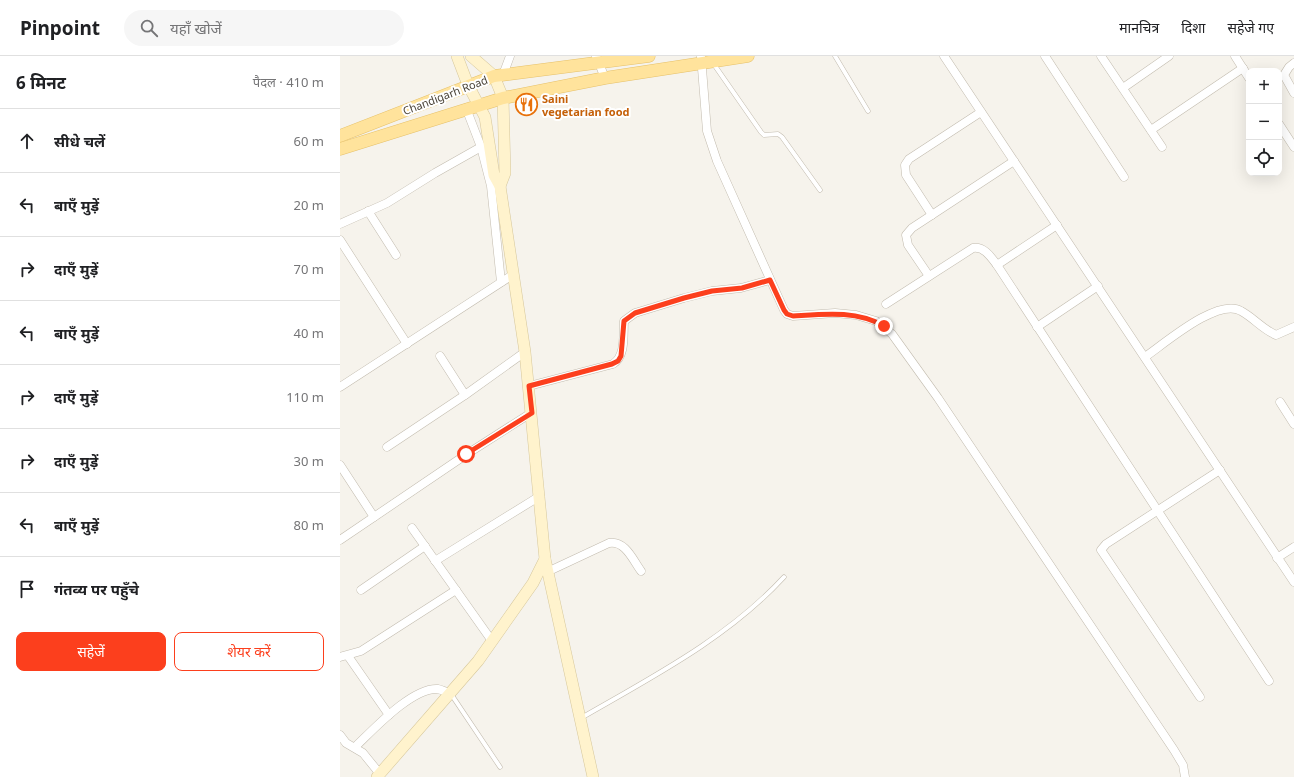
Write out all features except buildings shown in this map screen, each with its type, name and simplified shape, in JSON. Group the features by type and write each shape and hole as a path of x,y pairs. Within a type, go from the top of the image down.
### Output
{"main road":[{"name":"Chandigarh Road","path":"340,136 468,85 498,76 597,60 649,56"},
{"path":"340,149 466,108 503,98 705,60 748,56"}],"street":[{"path":"456,56 468,85 487,122 494,175 500,186 525,352 547,572 592,777"},
{"path":"471,56 498,76 503,98 505,173 500,186"},
{"path":"498,76 510,56"},
{"path":"944,56 1294,582"},
{"path":"1045,56 1124,177"},
{"path":"1101,56 1162,147"},
{"path":"1123,88 1169,56"},
{"path":"1235,56 1246,73"},
{"path":"597,60 605,78"},
{"path":"705,60 707,131 717,162 784,310 787,314 793,316 835,314 856,315 876,321 892,334 938,398 1166,737 1183,764 1185,777"},
{"path":"1294,63 1289,67 1284,75 1294,93"},
{"path":"1151,130 1243,68"},
{"path":"466,108 481,147 491,186 501,282"},
{"path":"932,215 906,175 904,165 909,159 981,112"},
{"path":"1282,129 1294,147"},
{"path":"340,224 387,203 435,173 481,147"},
{"path":"929,276 908,245 906,235 912,228 1014,161"},
{"path":"368,211 396,255"},
{"path":"997,265 1057,225"},
{"path":"340,240 407,344"},
{"path":"886,304 974,248 979,247 985,250 997,265 1269,681"},
{"path":"340,387 514,274"},
{"path":"529,386 612,364 618,361 621,356 624,321 635,313 712,291 742,288 770,280"},
{"path":"1037,327 1098,286"},
{"path":"1145,357 1203,317 1231,308 1240,310 1264,330 1276,335 1294,327"},
{"path":"387,447 465,395 525,352"},
{"path":"440,356 465,395"},
{"path":"1280,402 1294,424"},
{"path":"340,540 466,454 532,413"},
{"path":"340,465 374,517"},
{"path":"1200,697 1101,550 1106,544 1220,470"},
{"path":"435,561 540,496"},
{"path":"412,528 492,641"},
{"path":"547,572 609,543 615,542 622,545 641,571"},
{"path":"361,590 425,546"},
{"path":"1277,558 1294,547"},
{"path":"340,735 346,743 363,753 379,775 450,693 492,641 533,583 545,559"},
{"path":"389,715 344,656 361,651 456,590"},
{"path":"355,747 398,706 426,691 438,689 450,693"}],"lane":[{"path":"835,56 868,111"},
{"path":"705,60 764,135 778,134 782,137 820,190"},
{"path":"579,719 671,666 742,618 763,600 784,577"},
{"path":"450,693 500,767"}],"place":[{"name":"Saini vegetarian food","path":"526,104"}],"route":[{"path":"466,454 532,413 529,386 612,364 618,361 621,356 624,321 635,313 712,291 742,288 770,280 787,314 793,316 835,314 856,315 876,321 884,326"}]}
